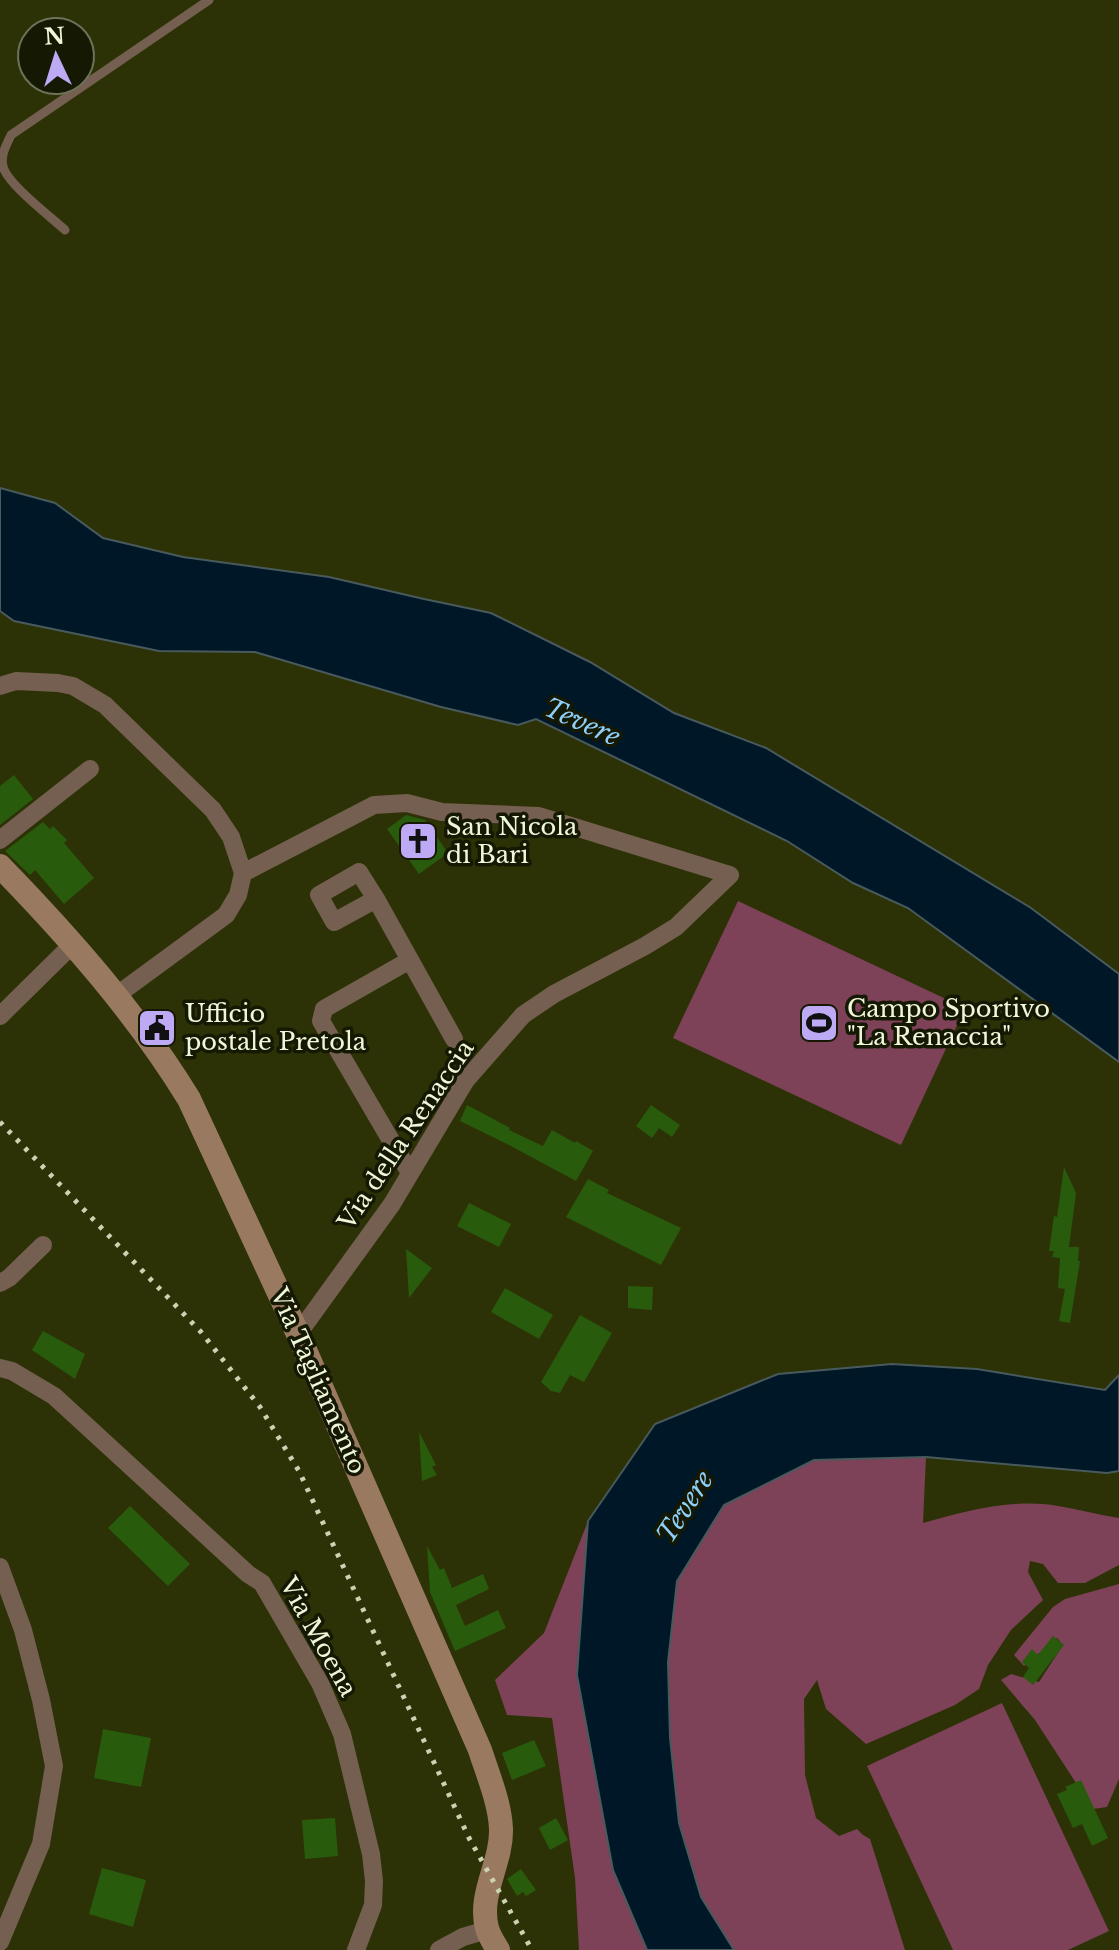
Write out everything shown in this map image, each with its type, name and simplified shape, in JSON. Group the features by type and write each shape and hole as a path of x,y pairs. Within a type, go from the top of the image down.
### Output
{"street":[{"path":"0,686 16,681 58,683 73,686 105,705 213,810 231,837 243,873 238,895 226,915 117,995"},
{"path":"0,840 90,769"},
{"name":"Via della Renaccia","path":"243,873 374,805 407,803 442,812 539,816 730,875 676,927 554,994 523,1015 466,1080 392,1204 298,1334"},
{"name":"Via Tagliamento","path":"0,866 117,995 167,1063 189,1099 298,1334 480,1750 501,1829 499,1851 484,1913 493,1940"},
{"path":"376,899 454,1039"},
{"path":"0,1016 72,945"},
{"path":"410,960 324,1009 321,1021 410,1173"},
{"path":"0,1283 43,1245"},
{"name":"Via Moena","path":"0,1368 12,1371 54,1396 248,1574 262,1583 320,1683 342,1734 371,1854 374,1881 373,1905 356,1950"},
{"path":"0,1567 23,1630 54,1766 41,1844 0,1942"},
{"path":"439,1950 463,1937 493,1940"}],"lane":[{"path":"65,230 9,179 2,165 11,135 209,0"}],"shaded area":[{"name":"Campo Sportivo \"La Renaccia\"","path":"738,901 965,1008 901,1145 673,1038"},
{"path":"926,1457 923,1523 973,1510 1024,1504 1058,1506 1119,1518 1119,1565 1085,1583 1058,1583 1043,1564 1030,1561 1028,1572 1043,1600 1011,1630 988,1665 979,1689 955,1705 866,1744 826,1709 817,1680 804,1699 805,1775 816,1818 839,1836 857,1829 870,1839 905,1950 734,1950 701,1897 679,1823 670,1738 668,1663 677,1581 724,1505 814,1460"},
{"path":"588,1521 577,1675 613,1870 647,1950 579,1950 575,1878 552,1718 507,1715 495,1680 544,1633"},
{"path":"1119,1584 1119,1779 1107,1807 1093,1809 1035,1720 1001,1680 1011,1674 1039,1682 1063,1645 1057,1638 1024,1666 1014,1655 1053,1607 1065,1599"},
{"path":"1002,1703 1109,1931 1068,1950 953,1950 867,1766"}],"water":[{"name":"Tevere","path":"0,488 55,503 103,538 183,557 329,577 491,613 590,662 674,713 766,748 1031,908 1119,974 1119,1062 908,908 853,883 787,841 536,719 518,725 441,707 255,652 159,651 14,621 0,611"},
{"name":"Tevere","path":"892,1364 977,1369 1105,1390 1119,1375 1119,1471 1107,1473 926,1457 814,1460 724,1505 677,1581 668,1662 670,1738 679,1823 701,1897 734,1950 647,1950 613,1870 577,1675 588,1521 655,1424 778,1374"}],"building":[{"path":"14,775 33,799 0,825 0,786"},
{"name":"San Nicola di Bari","path":"406,815 425,820 448,853 419,874 387,829"},
{"path":"43,822 50,829 53,826 67,840 64,843 94,878 64,904 35,870 30,875 5,851"},
{"path":"467,1105 543,1146 552,1130 593,1151 576,1181 460,1121"},
{"path":"651,1105 680,1125 672,1137 659,1128 652,1138 636,1126"},
{"path":"1064,1167 1076,1193 1069,1247 1079,1247 1080,1261 1070,1323 1059,1321 1065,1289 1058,1288 1060,1258 1052,1257 1054,1251 1049,1251"},
{"path":"588,1179 609,1190 607,1193 681,1228 661,1265 566,1217"},
{"path":"469,1203 511,1224 499,1247 457,1226"},
{"path":"406,1249 432,1268 409,1298"},
{"path":"628,1286 653,1287 652,1310 628,1308"},
{"path":"505,1288 553,1315 539,1339 491,1312"},
{"path":"580,1315 612,1333 584,1382 570,1375 560,1393 551,1391 541,1382"},
{"path":"43,1331 85,1354 75,1379 32,1350"},
{"path":"419,1432 436,1465 432,1467 437,1475 422,1481"},
{"path":"130,1506 190,1564 168,1586 108,1528"},
{"path":"427,1546 440,1570 444,1568 452,1588 483,1574 489,1589 456,1605 465,1626 498,1610 506,1628 455,1651 430,1592"},
{"path":"1053,1636 1064,1645 1033,1685 1023,1677 1029,1668 1022,1662 1032,1649 1038,1655"},
{"path":"103,1729 151,1738 141,1787 94,1778"},
{"path":"534,1740 546,1766 512,1780 502,1753"},
{"path":"1081,1780 1108,1838 1092,1846 1082,1824 1073,1828 1057,1794"},
{"path":"335,1818 338,1856 305,1859 302,1820"},
{"path":"556,1818 568,1840 550,1850 539,1828"},
{"path":"102,1868 146,1880 133,1927 89,1914"},
{"path":"521,1869 536,1890 526,1896 523,1892 517,1896 507,1879"}],"railway":[{"path":"0,1122 201,1332 260,1407 299,1471 469,1838 532,1950"}],"place":[{"name":"San Nicola di Bari","path":"418,841"},
{"name":"Campo Sportivo \"La Renaccia\"","path":"819,1023"},
{"name":"Ufficio postale Pretola","path":"157,1028"}]}
